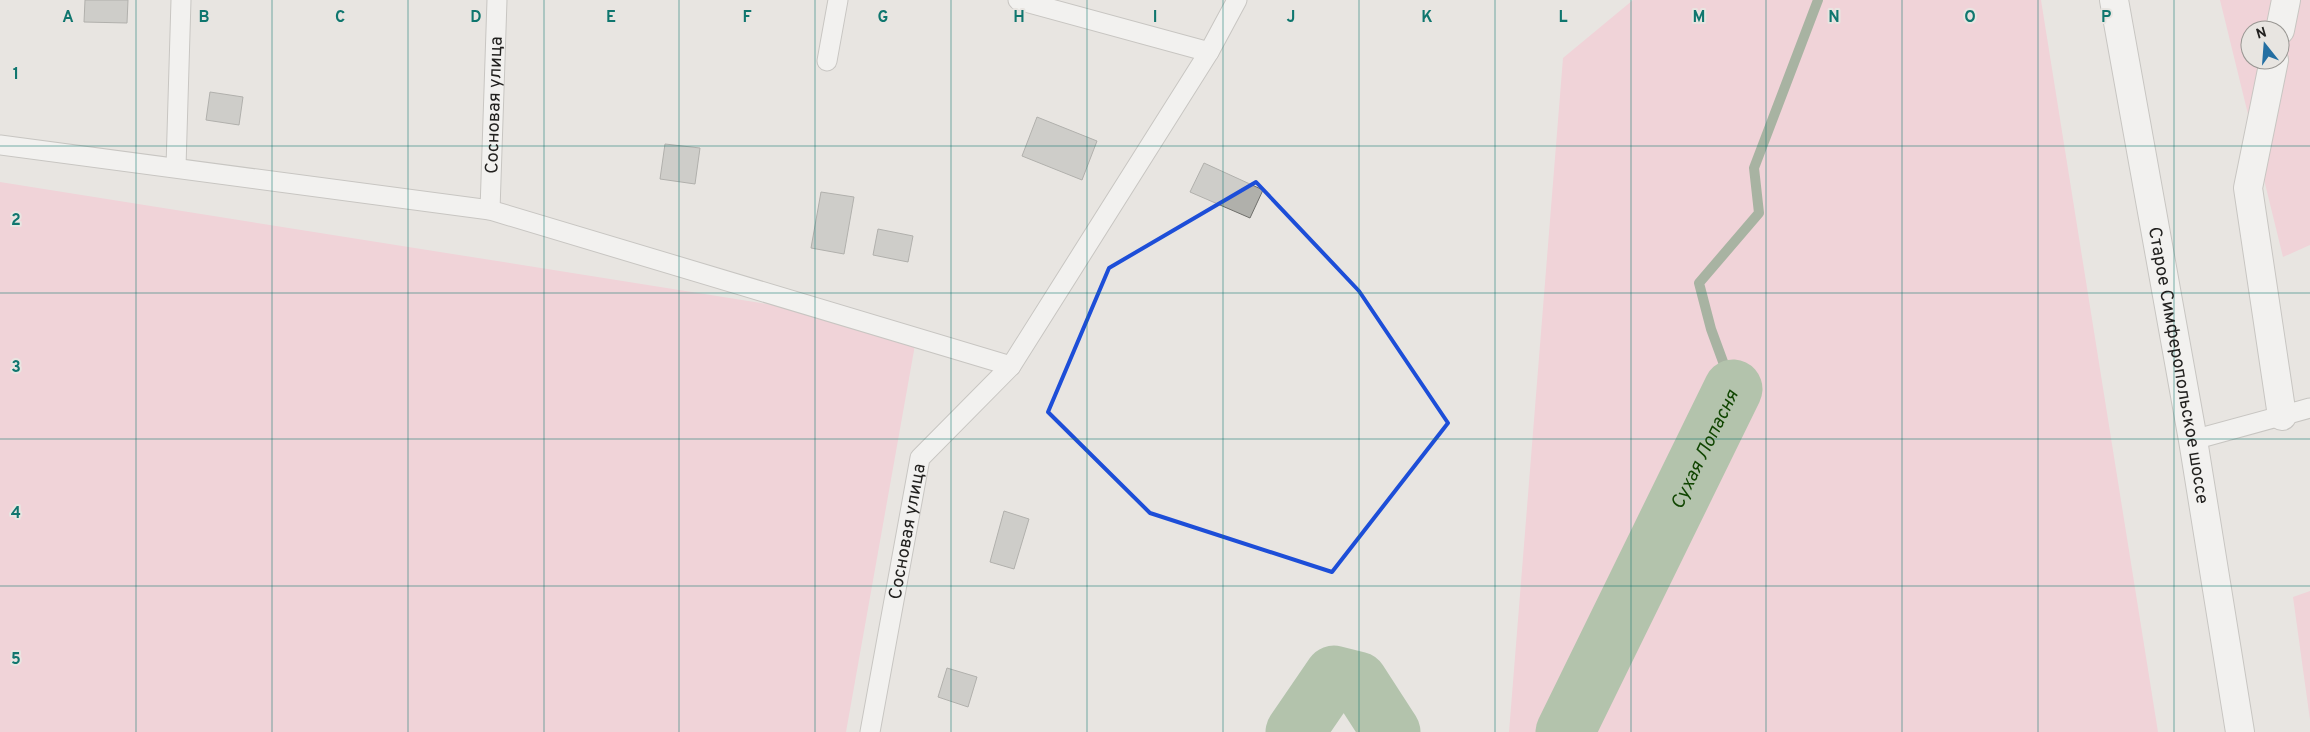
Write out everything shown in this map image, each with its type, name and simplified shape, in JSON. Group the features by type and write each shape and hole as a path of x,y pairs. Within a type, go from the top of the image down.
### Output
{"main road":[{"name":"Старое Симферопольское шоссе","path":"2114,0 2193,440 2240,732"},
{"path":"2282,20 2286,0"},
{"path":"2272,70 2248,188 2282,416"}],"lane":[{"path":"176,167 181,0"},
{"name":"Сосновая улица","path":"490,210 497,0"},
{"path":"827,61 838,0"},
{"path":"1018,0 1209,52"},
{"name":"Сосновая улица","path":"870,732 920,458 1011,366 1209,52 1237,0"},
{"path":"0,145 490,210 1011,366"},
{"path":"2193,440 2310,408"}],"highlighted area":[{"path":"1256,182 1359,291 1448,423 1332,572 1150,513 1048,412 1109,268"}],"shaded area":[{"path":"1633,0 2041,0 2158,732 1509,732 1563,58"},
{"path":"2220,0 2310,0 2310,245 2283,257"},
{"path":"0,182 918,328 846,732 0,732"},
{"path":"2310,591 2310,720 2293,597"}],"building":[{"path":"85,0 128,0 127,23 84,22"},
{"path":"210,92 243,97 239,125 206,120"},
{"path":"1037,117 1097,141 1082,180 1022,156"},
{"path":"665,144 700,148 695,184 660,179"},
{"path":"1204,163 1263,190 1250,218 1190,192"},
{"path":"821,192 854,197 844,254 811,248"},
{"path":"878,229 913,236 908,262 873,255"},
{"path":"1004,511 1029,519 1014,569 990,562"},
{"path":"947,668 977,677 968,707 938,697"}],"waterway":[{"name":"Сухая Лопасня","path":"1733,389 1711,329 1699,283 1759,213 1754,168 1818,0"},
{"name":"Сухая Лопасня","path":"1565,732 1733,389"},
{"name":"Сухая Лопасня","path":"1295,732 1334,675 1358,681 1391,732"}]}
